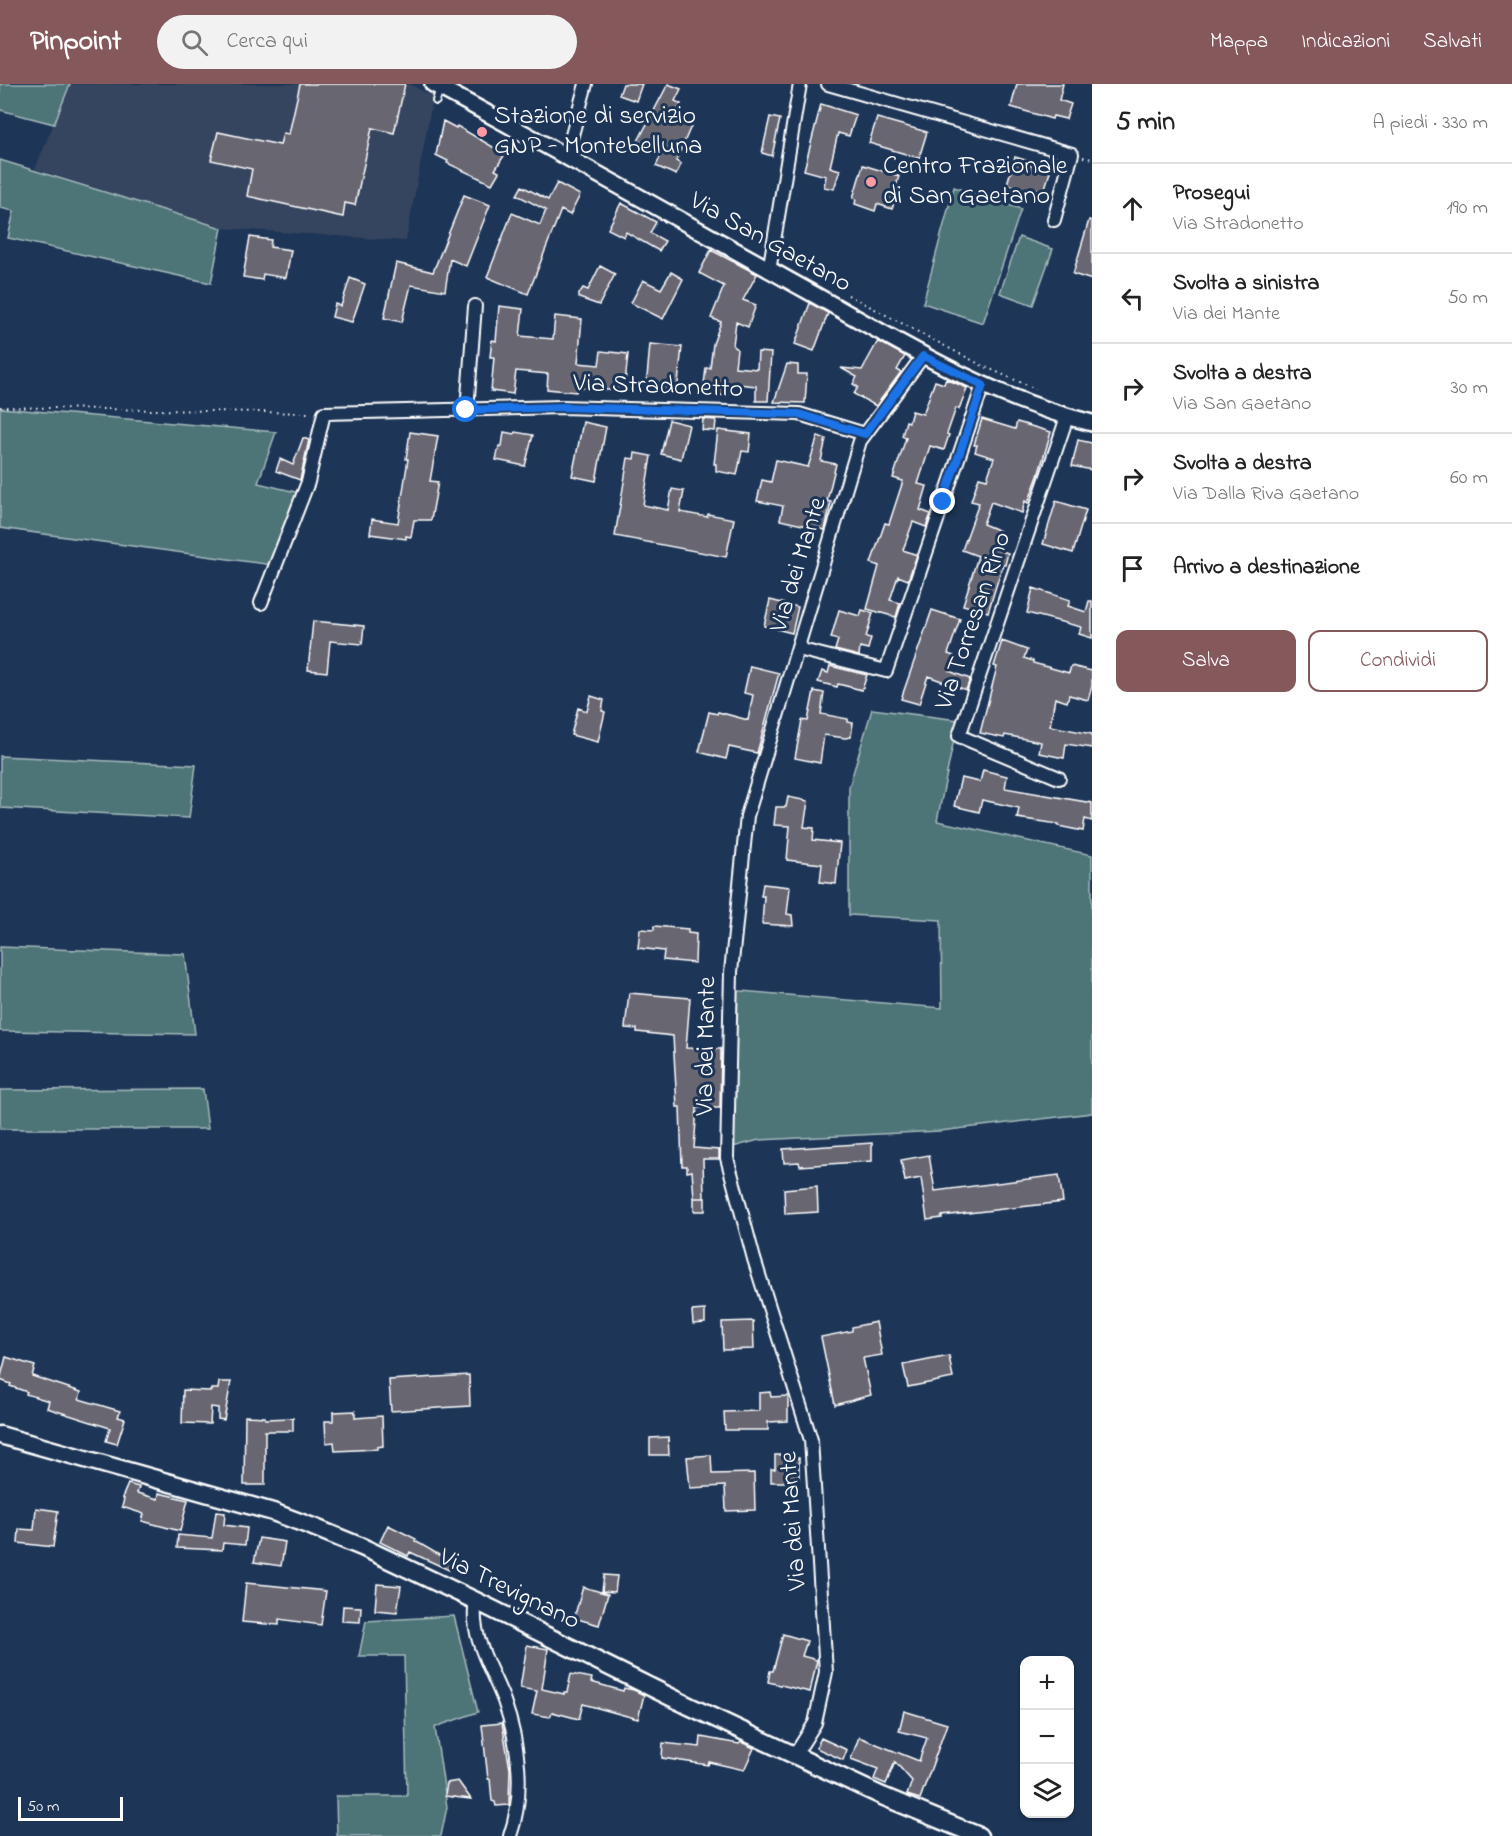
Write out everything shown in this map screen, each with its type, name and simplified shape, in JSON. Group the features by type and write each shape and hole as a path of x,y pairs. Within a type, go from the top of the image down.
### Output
{"main road":[{"name":"Via Trevignano","path":"1,1439 264,1510 303,1523 362,1547 688,1706 882,1796 979,1836"}],"street":[{"path":"566,156 586,84"},
{"path":"769,271 800,84"},
{"path":"828,84 1072,154 1054,220"},
{"name":"Via San Gaetano","path":"436,91 566,156 923,356 1014,399 1066,417 1092,423"},
{"path":"466,410 475,306"},
{"name":"Via dei Mante","path":"795,1755 815,1723 826,1672 811,1440 754,1259 727,1158 730,972 747,816 860,441 923,356"},
{"path":"798,649 886,671 983,385"},
{"name":"Via Stradonetto","path":"324,413 562,407 799,414 865,434"},
{"path":"261,603 308,482 324,413"},
{"name":"Via Torresan Rino","path":"1059,778 959,736 1066,417"},
{"path":"476,1601 474,1619 479,1641 504,1701 514,1733 518,1771 518,1808 510,1836"}],"path":[{"path":"0,406 324,413"}],"shaded area":[{"path":"70,84 410,84 433,97 406,241 222,228 35,169"}],"green space":[{"path":"0,84 70,84 54,124 0,110"},
{"path":"0,160 222,228 211,283 8,238 14,211 0,208"},
{"path":"954,187 1021,209 983,323 923,303"},
{"path":"1019,237 1053,249 1033,305 1000,293"},
{"path":"0,408 276,432 258,483 300,493 273,565 0,528"},
{"path":"872,709 958,720 937,821 1092,855 1092,1113 940,1131 759,1140 729,1148 729,990 942,1008 941,920 849,915 849,787"},
{"path":"0,756 196,765 189,818 0,808"},
{"path":"0,947 185,954 195,1034 0,1031"},
{"path":"203,1089 208,1129 0,1129 0,1090"},
{"path":"454,1616 478,1712 435,1727 447,1807 441,1836 337,1836 336,1796 407,1796 404,1656 359,1656 366,1621"}],"building":[{"path":"300,84 405,84 394,133 372,128 355,205 345,203 343,217 247,196 252,169 211,160 218,132 280,145 283,133 289,134"},
{"path":"623,84 642,84 636,101 619,95"},
{"path":"668,84 681,89 675,101 681,104 674,116 692,124 676,161 681,164 676,175 656,166 661,155 651,150 653,146 638,141"},
{"path":"1017,84 1063,84 1059,100 1071,104 1066,119 1053,116 1052,119 1011,107"},
{"path":"821,104 856,115 849,136 838,133 830,167 840,170 834,189 824,187 826,176 804,170"},
{"path":"770,117 780,119 772,156 762,153"},
{"path":"877,118 927,132 919,158 869,143"},
{"path":"443,121 456,128 457,126 505,154 495,170 499,172 492,184 447,163 448,161 436,155"},
{"path":"1015,157 1032,162 1031,166 1050,172 1044,191 1029,187 1028,190 1007,184"},
{"name":"Centro Frazionale di San Gaetano","path":"863,165 899,176 896,187 899,188 892,209 877,204 875,211 855,204 856,199 853,198"},
{"path":"557,183 580,195 570,215 561,210 528,294 487,277 512,213 540,225 546,210 517,195 522,186 548,200"},
{"path":"464,195 490,205 466,266 450,259 445,291 411,285 402,322 384,318 396,263 433,272"},
{"path":"621,203 656,222 650,233 665,241 659,251 626,232 624,237 608,229"},
{"path":"1089,220 1092,221 1092,280 1073,274"},
{"path":"250,237 271,240 270,247 291,250 286,278 263,274 262,280 243,277"},
{"path":"711,250 757,274 743,300 756,305 748,327 736,322 733,345 737,349 735,367 757,369 758,352 771,353 768,401 756,401 756,386 729,383 727,396 703,393 706,368 710,368 713,344 721,322 711,318 724,286 699,273"},
{"path":"600,266 615,274 599,305 579,298 579,294 583,288 588,290"},
{"path":"671,272 683,279 663,319 631,303 643,280 661,289"},
{"path":"350,278 365,284 352,322 332,317 335,304 341,306"},
{"path":"810,303 828,313 814,351 795,344"},
{"path":"499,306 523,309 520,336 553,339 555,316 582,319 578,363 599,365 601,351 628,354 625,383 618,382 618,391 577,387 576,392 547,389 548,374 516,371 513,394 491,391 494,357 490,357 492,340 496,341"},
{"path":"878,341 905,356 897,370 901,372 876,406 854,394 858,387 853,384 857,377 841,368 862,370"},
{"path":"650,344 682,347 677,392 646,389"},
{"path":"787,364 798,365 798,374 807,374 805,403 774,402"},
{"path":"946,379 967,388 959,409 956,408 944,450 930,446 918,484 927,486 920,510 931,514 926,527 913,522 903,550 917,555 908,580 898,576 890,600 900,603 896,617 867,609 879,566 871,563 885,523 889,524 903,481 893,478 906,438 902,436 906,421 909,422 912,411 923,414 935,381 944,384"},
{"path":"703,419 716,420 715,431 702,430"},
{"path":"982,419 1015,429 1017,422 1051,432 1038,476 1028,503 1025,501 1022,513 991,502 983,524 1000,531 993,548 1008,553 988,612 963,605 978,556 962,550 979,503 971,501 979,477 987,479 994,458 975,452 977,445 974,445"},
{"path":"669,420 689,425 681,459 661,454"},
{"path":"583,422 606,427 596,481 572,476"},
{"path":"718,430 751,434 749,452 742,451 737,475 716,471 716,464 714,464"},
{"path":"410,432 438,436 430,481 438,482 431,520 414,520 411,537 406,536 406,539 370,534 372,519 398,523"},
{"path":"504,432 533,435 525,466 496,460 499,446 502,446"},
{"path":"818,436 826,439 821,461 836,464 827,501 831,502 825,530 780,520 783,506 757,501 762,480 771,482 776,460 808,467"},
{"path":"303,438 309,440 300,480 276,471 280,459 293,465"},
{"path":"1078,440 1092,443 1092,470 1072,466"},
{"path":"635,453 651,456 643,505 668,510 672,489 684,491 680,512 734,519 726,557 615,536 628,458 634,459"},
{"path":"1056,501 1086,510 1073,553 1043,544"},
{"path":"1033,588 1070,600 1068,606 1086,612 1089,601 1092,601 1092,638 1079,634 1081,627 1027,613"},
{"path":"770,600 798,607 792,633 764,626"},
{"path":"839,610 860,616 862,610 873,613 866,637 871,638 868,649 860,647 859,656 835,650 838,640 831,638"},
{"path":"932,610 960,619 948,654 954,656 949,671 970,679 966,690 928,676 919,704 901,699"},
{"path":"313,621 364,626 362,644 330,641 327,672 308,670"},
{"path":"1002,641 1027,650 1024,658 1033,663 1069,673 1071,666 1092,671 1092,686 1088,700 1069,695 1067,702 1055,698 1050,726 1092,734 1092,748 1066,744 1064,758 1039,753 1041,742 980,733 997,667 994,666"},
{"path":"750,666 779,673 757,753 729,747 726,759 699,752 709,712 717,714 718,712 748,720 753,695 744,693"},
{"path":"830,666 867,675 862,690 818,682 822,671 828,673"},
{"path":"814,691 824,693 821,714 848,719 848,722 853,723 851,737 824,735 820,763 795,758 802,720 808,721"},
{"path":"591,696 604,700 602,711 605,712 598,742 571,735 578,708 587,711"},
{"path":"983,770 1007,776 1005,788 1092,803 1092,821 1085,819 1083,831 1058,826 1059,824 1017,818 1019,808 982,800 979,812 954,806 961,778 980,782"},
{"path":"788,797 808,801 804,827 814,828 813,840 840,843 836,884 820,882 822,864 787,860 790,826 774,825 776,807 786,807"},
{"path":"763,884 790,887 787,914 792,915 793,926 762,924"},
{"path":"654,926 688,929 688,933 696,934 695,963 663,960 664,951 638,948 640,929 654,930"},
{"path":"629,993 690,998 686,1048 721,1049 720,1108 697,1108 694,1148 719,1150 719,1159 703,1159 704,1198 694,1198 692,1171 687,1172 687,1166 682,1166 680,1107 677,1107 673,1036 637,1032 637,1029 625,1028"},
{"path":"872,1143 872,1161 800,1166 799,1162 784,1163 783,1149"},
{"path":"929,1155 935,1191 1059,1175 1063,1202 942,1216 942,1218 927,1220 921,1178 905,1181 901,1160"},
{"path":"817,1186 818,1212 785,1214 784,1189"},
{"path":"694,1198 705,1198 705,1211 694,1211"},
{"path":"705,1310 705,1323 693,1324 692,1311"},
{"path":"753,1321 754,1349 723,1350 722,1322"},
{"path":"876,1322 882,1355 863,1358 871,1395 835,1405 821,1337 852,1331 852,1327"},
{"path":"949,1356 953,1378 908,1387 903,1365"},
{"path":"6,1357 35,1366 32,1376 81,1392 79,1399 120,1411 118,1417 125,1419 117,1444 106,1441 110,1428 47,1408 49,1401 26,1394 27,1392 0,1380"},
{"path":"469,1375 470,1406 391,1411 389,1380"},
{"path":"219,1382 231,1382 224,1420 218,1419 218,1408 211,1407 210,1424 182,1423 183,1390 211,1391 211,1389 218,1389"},
{"path":"770,1392 771,1397 788,1396 788,1421 768,1422 768,1430 725,1430 724,1412 759,1411 759,1393"},
{"path":"355,1411 355,1418 382,1416 383,1446 377,1449 335,1451 334,1442 326,1443 325,1421 333,1421 333,1412"},
{"path":"245,1416 265,1417 265,1419 293,1418 293,1431 265,1431 265,1485 244,1485"},
{"path":"668,1437 669,1455 650,1455 650,1438"},
{"path":"711,1455 712,1474 754,1473 755,1510 726,1511 725,1486 690,1488 687,1457"},
{"path":"775,1455 790,1455 790,1458 799,1458 799,1479 791,1479 791,1482 771,1482 771,1469 775,1469"},
{"path":"128,1484 139,1487 137,1493 158,1499 159,1493 188,1500 180,1531 142,1521 144,1514 122,1507 124,1499 122,1498"},
{"path":"36,1508 58,1511 53,1547 18,1543 19,1529 34,1530"},
{"path":"216,1512 225,1513 224,1525 247,1528 245,1545 223,1543 222,1550 177,1548 178,1535 212,1538"},
{"path":"388,1525 416,1539 415,1541 453,1563 449,1570 410,1552 408,1556 380,1542"},
{"path":"259,1538 285,1542 281,1566 254,1562"},
{"path":"604,1575 617,1576 615,1592 602,1591"},
{"path":"246,1583 326,1591 321,1625 279,1619 279,1625 242,1622"},
{"path":"377,1584 401,1586 397,1612 375,1610"},
{"path":"583,1587 608,1594 599,1625 574,1618"},
{"path":"343,1606 361,1607 360,1622 342,1621"},
{"path":"783,1634 807,1641 802,1656 817,1660 810,1692 768,1682"},
{"path":"527,1645 548,1649 542,1689 564,1694 567,1692 571,1674 592,1678 591,1682 623,1691 624,1688 634,1690 644,1695 638,1719 583,1704 579,1719 552,1712 550,1717 532,1714 537,1691 520,1688"},
{"path":"904,1711 947,1724 920,1799 907,1795 912,1781 895,1762 886,1784 874,1779 878,1769 851,1759 859,1737 919,1761 927,1738 899,1731"},
{"path":"502,1723 510,1769 509,1805 496,1806 492,1801 490,1779 488,1779 482,1725"},
{"path":"701,1737 739,1744 741,1742 754,1748 744,1770 709,1762 708,1765 662,1758 663,1743 700,1747"},
{"path":"821,1738 847,1750 843,1760 816,1748"},
{"path":"458,1781 471,1799 445,1796 447,1783"}],"place":[{"name":"Stazione di servizio GNP - Montebelluna","path":"482,132"},
{"name":"Centro Frazionale di San Gaetano","path":"871,182"}],"route":[{"path":"466,410 562,407 799,414 865,434 923,356 983,385 943,502"}]}
